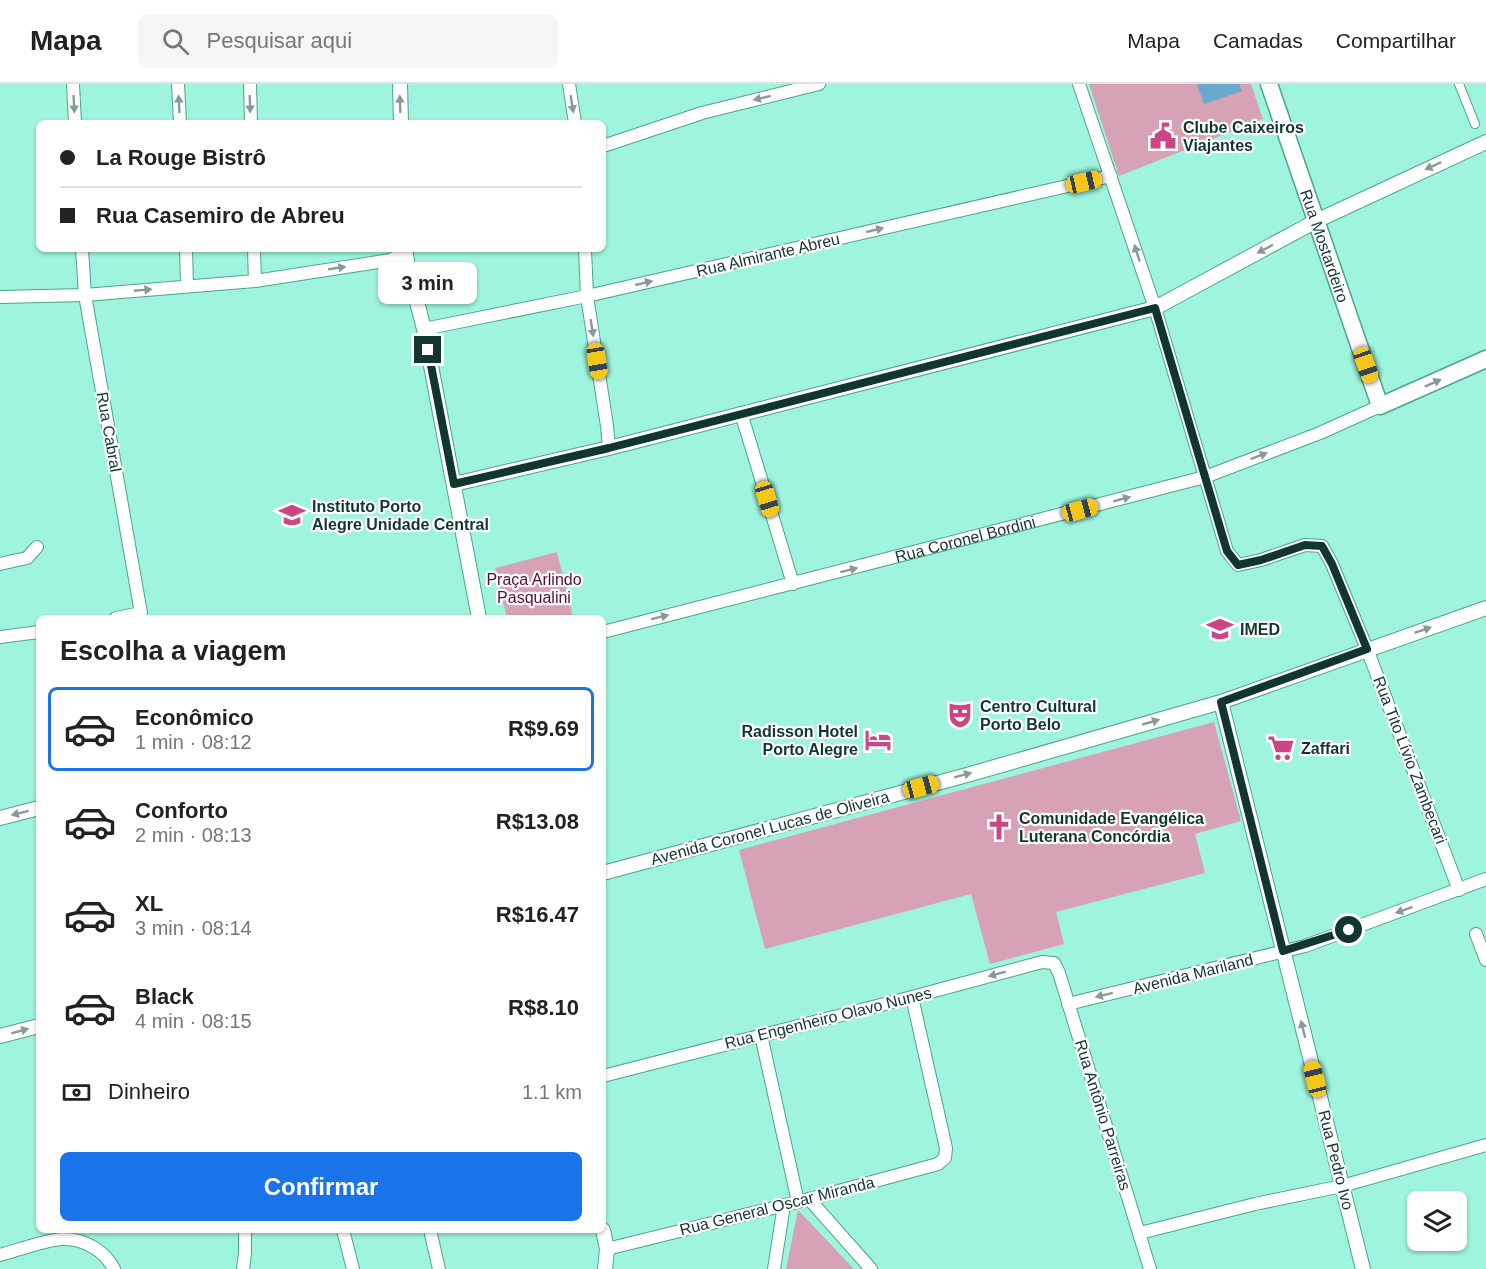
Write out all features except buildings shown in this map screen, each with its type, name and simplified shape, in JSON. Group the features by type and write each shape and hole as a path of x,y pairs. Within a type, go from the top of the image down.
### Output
{"main road":[{"name":"Rua Mostardeiro","path":"1269,84 1380,406"},
{"name":"Rua Coronel Bordini","path":"1380,406 1486,359"}],"street":[{"path":"73,84 75,120"},
{"path":"178,84 180,120"},
{"path":"249,84 250,120"},
{"path":"400,84 401,120"},
{"path":"569,84 575,120"},
{"path":"606,145 702,113 819,84"},
{"path":"1079,84 1155,308 1205,477"},
{"path":"1459,84 1475,124"},
{"path":"454,484 609,448 1155,308 1316,221 1486,142"},
{"name":"Rua Almirante Abreu","path":"424,329 587,296 1112,176"},
{"name":"Rua Cabral","path":"82,252 85,295 141,614 135,615"},
{"path":"186,252 187,286"},
{"path":"254,252 255,281"},
{"path":"0,297 85,295 255,281 391,260 402,252"},
{"path":"405,252 424,329 478,615"},
{"path":"585,252 587,296 608,426 609,448"},
{"path":"391,260 408,267"},
{"name":"Rua Coronel Bordini","path":"606,631 1205,477 1320,433 1380,406"},
{"path":"741,414 793,584"},
{"name":"Rua Tito Lívio Zambecari","path":"1205,477 1227,551 1238,565 1305,545 1322,546 1332,564 1367,649 1459,890"},
{"path":"0,564 27,558 37,547"},
{"name":"Avenida Coronel Lucas de Oliveira","path":"606,872 967,775 1221,702 1486,608"},
{"path":"0,638 36,632"},
{"name":"Rua Pedro Ivo","path":"1221,702 1363,1269"},
{"path":"0,818 36,809"},
{"name":"Avenida Mariland","path":"1068,1004 1305,946 1486,879"},
{"path":"1476,934 1486,960"},
{"name":"Rua Engenheiro Olavo Nunes","path":"606,1075 912,998 1042,962 1054,963"},
{"name":"Rua Antônio Parreiras","path":"1054,963 1150,1269"},
{"name":"Rua General Oscar Miranda","path":"607,1249 938,1164 945,1158 946,1148 912,998"},
{"path":"0,1036 36,1027"},
{"path":"761,1035 803,1200 871,1269"},
{"path":"1140,1233 1255,1204 1342,1186 1486,1144"},
{"path":"774,1269 784,1205"},
{"path":"243,1269 244,1233"},
{"path":"344,1233 353,1269"},
{"path":"431,1233 439,1269"},
{"path":"604,1233 607,1249 605,1269"},
{"path":"0,1255 64,1238 91,1244 110,1260 114,1269"}],"green space":[{"name":"Clube Caixeiros Viajantes","path":"1089,84 1251,84 1263,119 1119,176"},
{"name":"Praça Arlindo Pasqualini","path":"557,552 573,615 506,615 495,568"},
{"path":"1214,722 1241,821 1195,834 1205,873 1056,912 1064,944 990,964 971,894 765,949 739,850"},
{"path":"798,1210 854,1269 786,1269"}],"water":[{"path":"1239,84 1242,91 1204,104 1197,85"}],"place":[{"name":"Clube Caixeiros Viajantes","path":"1163,136"},
{"name":"Instituto Porto Alegre Unidade Central","path":"292,515"},
{"name":"IMED","path":"1220,629"},
{"name":"Centro Cultural Porto Belo","path":"960,715"},
{"name":"Radisson Hotel Porto Alegre","path":"878,740"},
{"name":"Zaffari","path":"1281,748"},
{"name":"Comunidade Evangélica Luterana Concórdia","path":"999,827"}],"route":[{"path":"428,350 454,484 609,448 1155,308 1231,559 1238,565 1248,564 1305,545 1322,546 1332,564 1367,649 1221,702 1283,951 1305,946 1349,930"}]}
